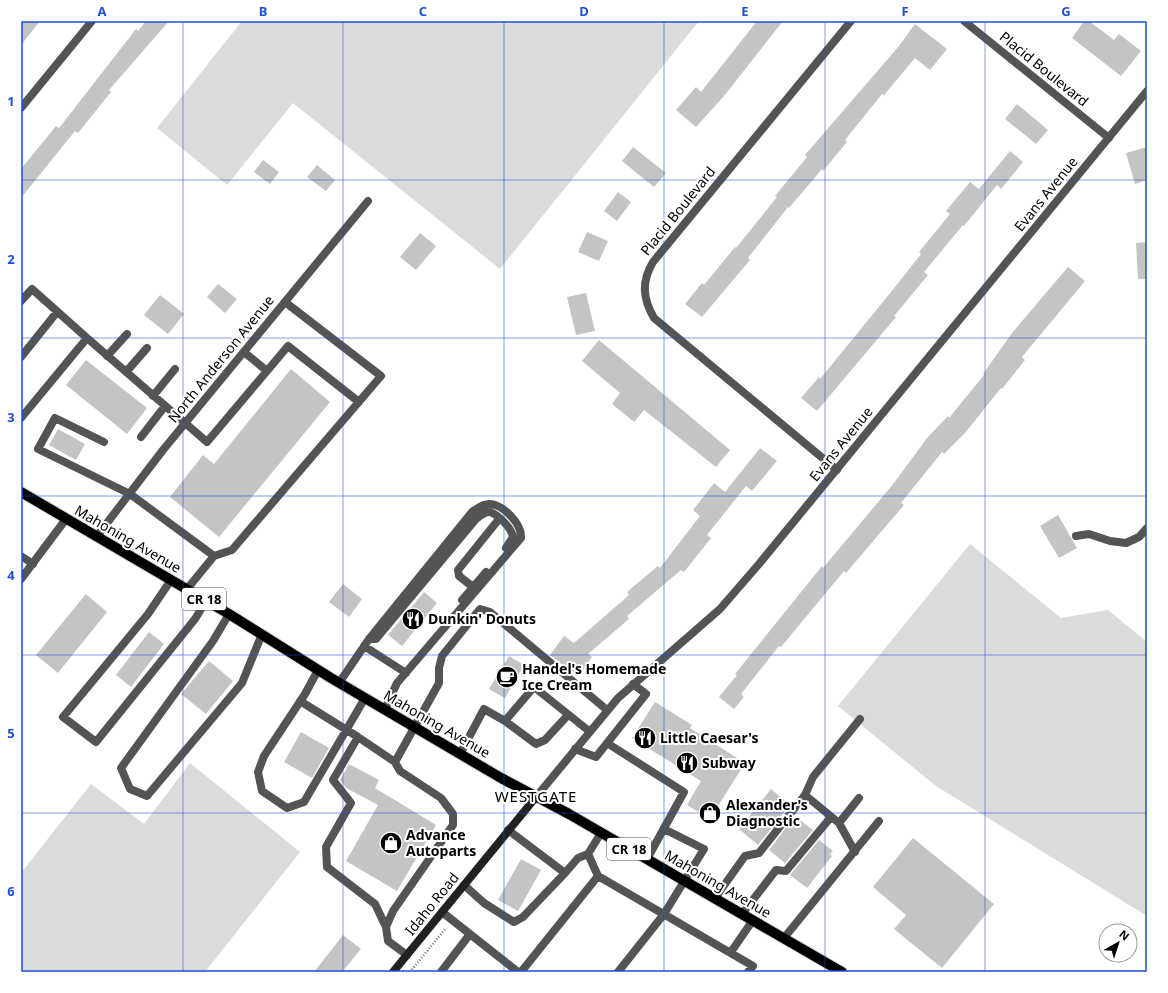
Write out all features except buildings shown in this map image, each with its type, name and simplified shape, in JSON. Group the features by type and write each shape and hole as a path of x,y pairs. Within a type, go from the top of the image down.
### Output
{"main road":[{"name":"Mahoning Avenue","path":"21,492 229,614 339,683 460,754 602,833 842,972"}],"street":[{"path":"21,108 92,21"},
{"name":"Placid Boulevard","path":"837,470 654,318 645,296 645,282 653,262 851,21"},
{"name":"Placid Boulevard","path":"964,21 1109,138"},
{"name":"Evans Avenue","path":"536,797 607,710 633,684 720,609 837,470 1147,91"},
{"name":"North Anderson Avenue","path":"97,536 186,423 368,201"},
{"path":"21,301 32,289 207,442 288,346 359,402"},
{"path":"186,589 214,556 232,550 382,376 285,302"},
{"path":"21,357 57,312"},
{"path":"107,356 127,334"},
{"path":"21,418 87,338"},
{"path":"126,372 147,348"},
{"path":"244,352 267,371"},
{"path":"154,396 175,369"},
{"path":"141,437 165,406"},
{"path":"104,442 55,418 38,449 130,494 214,556"},
{"path":"339,683 367,642 472,512 488,504 497,506 517,522 522,530 521,538 397,683 385,709"},
{"path":"367,642 376,639 476,519 485,512 490,512 507,525 512,532 513,537 510,544 462,600 461,603 463,607"},
{"path":"21,579 66,519"},
{"path":"473,587 459,576 458,570 499,519"},
{"path":"1076,536 1089,534 1110,541 1126,543 1139,537 1147,528"},
{"path":"21,556 33,564"},
{"path":"171,580 148,614 63,717 96,742 195,619 206,601"},
{"path":"395,762 439,683 439,668 442,656 480,609 490,612 607,710"},
{"path":"229,614 212,641 121,768 130,788 148,796 242,683 262,634"},
{"path":"367,642 406,673"},
{"path":"318,670 300,701 264,756 258,772 262,791 287,808 304,802 366,698"},
{"path":"575,749 596,757 646,694 633,684"},
{"path":"505,721 534,687 589,731"},
{"path":"300,701 395,762 400,771 441,798 452,814 453,826 393,911 386,927"},
{"path":"460,754 484,709 505,721 536,744 545,740 568,715"},
{"path":"715,898 745,856 759,852 805,795 813,777 860,719"},
{"path":"358,737 334,780 351,803 326,847 327,867 375,904 386,927 388,941 407,955"},
{"path":"607,743 684,792 647,859"},
{"path":"805,795 839,823 855,852"},
{"name":"Idaho Road","path":"393,972 536,797"},
{"path":"839,823 859,798"},
{"path":"742,914 776,870 786,871 831,817"},
{"path":"784,938 879,822"},
{"path":"618,972 664,914 683,880 704,848 664,829"},
{"path":"508,830 565,872"},
{"path":"464,885 484,903 514,922 523,917 578,858 588,854 602,833"},
{"path":"588,854 598,876 753,966 748,972"},
{"path":"442,912 520,972 598,876"},
{"path":"731,952 753,920"},
{"path":"441,972 470,934"}],"path":[{"path":"410,972 452,920"}],"shaded area":[{"path":"242,21 699,21 500,269 293,103 227,185 157,128"},
{"path":"970,544 1061,618 1108,610 1147,642 1147,916 936,786 838,706"},
{"path":"190,763 300,852 205,972 21,972 21,873 91,784 144,824"}],"place":[{"name":"Dunkin' Donuts","path":"413,619"},
{"name":"Handel's Homemade Ice Cream","path":"507,677"},
{"name":"Little Caesar's","path":"645,738"},
{"name":"Subway","path":"687,763"},
{"name":"Alexander's Diagnostic","path":"710,813"},
{"name":"Advance Autoparts","path":"391,843"}],"district":[{"name":"WESTGATE","path":"536,797"}]}
